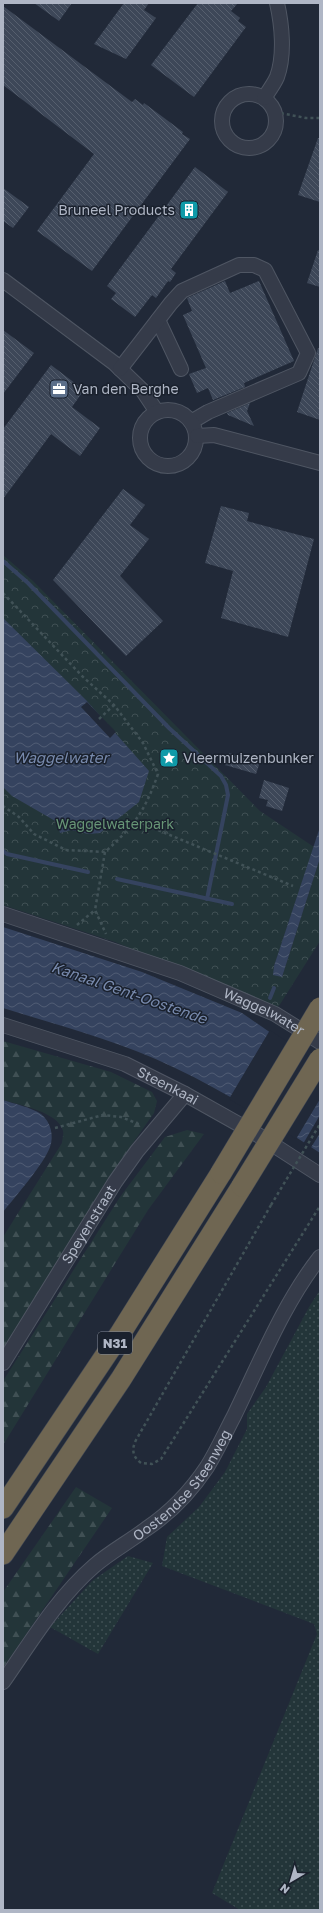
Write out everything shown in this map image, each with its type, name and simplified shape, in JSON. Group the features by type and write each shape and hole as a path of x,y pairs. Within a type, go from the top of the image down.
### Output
{"highway":[{"name":"N31","path":"3,1508 120,1334 220,1174 320,1008"},
{"name":"N31","path":"3,1554 121,1379 320,1059"}],"street":[{"path":"264,98 277,77 281,57 282,34 276,3"},
{"path":"248,93 256,94 264,98 269,102 275,112 276,125 274,132 264,144 256,147 240,146 232,142 227,136 222,120 227,105 232,99 248,93"},
{"path":"120,369 182,291 239,265 254,265 265,270 308,353 298,373 208,412 191,422"},
{"path":"3,280 120,369 143,391 158,412"},
{"path":"158,320 181,369"},
{"path":"167,410 176,411 185,415 191,422 196,436 193,453 188,459 170,467 160,465 150,460 140,443 144,425 150,417 158,412 167,410"},
{"path":"196,436 214,435 320,463"},
{"name":"Waggelwater","path":"3,914 180,973 246,1000 275,1014 320,1042"},
{"name":"Steenkaai","path":"3,1025 125,1064 185,1094 258,1135 320,1175"},
{"name":"Speyenstraat","path":"3,1363 115,1182 154,1131 185,1094"},
{"name":"Oostendse Steenweg","path":"3,1682 61,1601 79,1580 114,1550 169,1512 207,1467 284,1314 300,1285 320,1257"}],"path":[{"path":"275,112 306,118 320,118"},
{"path":"3,593 82,676 114,705 143,743 158,774 149,800 136,821 105,852 95,910 114,950"},
{"path":"99,719 114,705"},
{"path":"3,806 19,817 34,834 66,850 105,852"},
{"path":"136,821 293,886"},
{"path":"66,934 95,910"},
{"path":"55,1128 104,1115 121,1117 154,1131"},
{"path":"320,1124 271,1205 136,1440 133,1450 134,1456 142,1463 152,1464 161,1459 320,1206"}],"green space":[{"name":"Waggelwaterpark","path":"3,555 33,581 260,811 314,847 274,966 282,977 320,858 320,941 277,1009 115,942 3,905"},
{"path":"3,1041 111,1072 152,1092 157,1101 154,1113 109,1177 3,1350 3,1237 62,1143 63,1131 60,1124 46,1114 38,1110 3,1100"},
{"path":"187,1130 204,1134 148,1210 3,1445 3,1381 120,1197 165,1137"},
{"path":"320,1290 320,1910 240,1910 212,1893 317,1634 314,1624 162,1566 167,1537 199,1507 225,1472 247,1429 247,1414 266,1387 309,1307"},
{"path":"76,1487 112,1508 3,1668 3,1592"},
{"path":"128,1556 153,1563 98,1654 50,1627 92,1581"}],"water":[{"name":"Waggelwater","path":"3,618 86,700 149,771 139,802 100,833 89,834 71,830 60,833 57,822 12,796 3,787"},
{"path":"320,827 320,858 282,977 273,975 274,966"},
{"name":"Kanaal Gent-Oostende","path":"3,927 142,972 242,1013 320,1067 320,1153 248,1107 173,1067 132,1049 3,1008"},
{"path":"3,1100 41,1114 51,1129 52,1138 50,1147 42,1162 3,1212"}],"pier":[{"path":"87,702 116,732 110,738 81,707"},
{"path":"270,1030 320,1064 320,1099 296,1139 229,1099"},
{"path":"320,1115 320,1133 310,1149 303,1144"}],"building":[{"path":"34,3 72,3 59,21"},
{"path":"124,3 149,3 144,10 156,18 126,59 94,44"},
{"path":"198,3 238,3 231,11 240,18 238,21 246,27 194,97 151,65"},
{"path":"3,6 132,102 135,99 143,105 144,103 190,139 92,271 37,231 94,154 3,85"},
{"path":"318,138 320,138 320,202 298,195"},
{"path":"195,167 228,192 171,269 176,273 170,282 168,281 156,298 152,295 135,317 111,299 116,293 107,286"},
{"path":"3,188 29,207 13,228 3,221"},
{"path":"318,250 320,251 320,287 307,283"},
{"path":"225,281 230,293 259,281 294,361 244,383 245,387 213,400 208,388 197,393 189,374 206,368 183,315 192,311 187,298"},
{"path":"3,330 34,353 3,394"},
{"path":"318,348 320,349 320,420 297,412"},
{"path":"51,365 84,390 72,407 100,428 80,456 51,434 3,499 3,429"},
{"path":"250,403 247,411 254,426 228,415 227,413"},
{"path":"123,489 145,505 130,525 149,539 120,576 163,621 126,656 53,580"},
{"path":"221,506 249,513 247,521 314,539 288,637 221,618 233,571 205,563"},
{"path":"229,753 260,762 256,774 225,765"},
{"path":"264,780 289,788 282,811 266,806 268,800 259,798"}],"waterway":[{"path":"3,561 28,583 169,728 221,776 226,785 228,795 207,899"},
{"path":"3,851 7,854 88,872"},
{"path":"117,879 232,904"},
{"path":"270,998 274,988"}],"place":[{"name":"Bruneel Products","path":"189,210"},
{"name":"Van den Berghe","path":"59,389"},
{"name":"Vleermuizenbunker","path":"169,758"}]}
